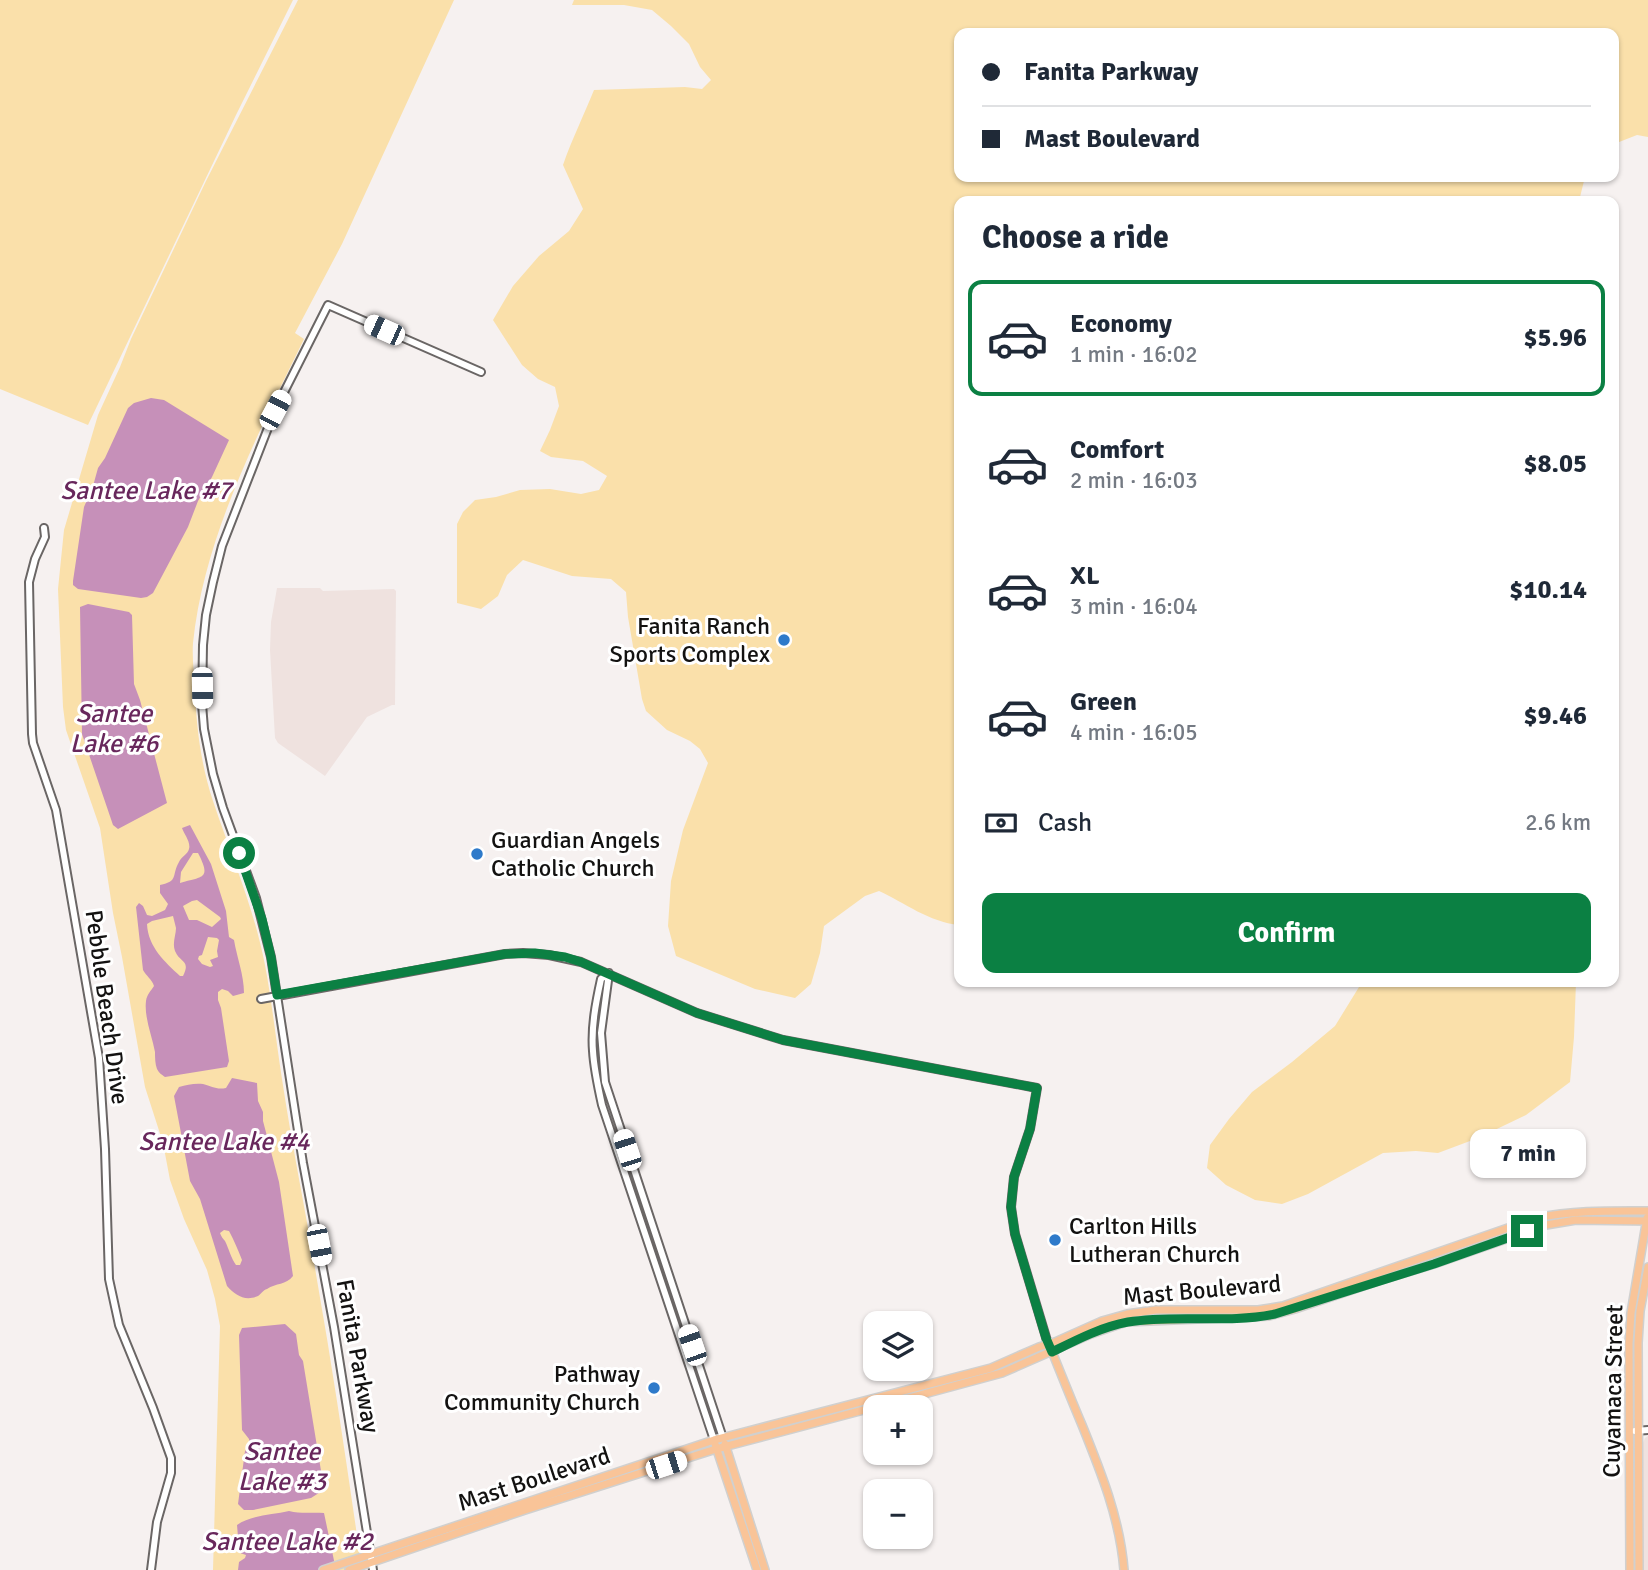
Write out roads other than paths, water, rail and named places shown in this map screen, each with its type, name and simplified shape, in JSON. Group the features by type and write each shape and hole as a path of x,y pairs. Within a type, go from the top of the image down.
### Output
{"main road":[{"name":"Mast Boulevard","path":"920,1395 1002,1373 1102,1321 1141,1311 1258,1310 1283,1306 1557,1213 1648,1217"},
{"name":"Mast Boulevard","path":"724,1442 991,1368 1126,1322 1250,1318 1275,1314 1434,1264 1546,1225 1576,1220 1622,1221 1648,1217"},
{"name":"Cuyamaca Street","path":"1634,1566 1630,1324 1648,1217"},
{"name":"Cuyamaca Street","path":"1633,1431 1638,1330 1648,1267"},
{"path":"1050,1348 1098,1465 1114,1512 1124,1570"},
{"name":"Mast Boulevard","path":"323,1570 372,1562 715,1444 863,1410"},
{"path":"724,1442 765,1570"},
{"path":"715,1444 757,1570"}],"street":[{"name":"Fanita Parkway","path":"372,1562 334,1326 303,1163 271,957 262,919 213,774 204,729 202,645 213,582 230,524 275,410 328,305 481,372"},
{"name":"Pebble Beach Drive","path":"44,528 45,537 33,565 28,587 32,734 56,810 99,1058 112,1298 119,1325 171,1458 171,1473 157,1522 151,1570"},
{"path":"261,999 448,963 517,953 565,957 609,973 697,1013 783,1040 1037,1088 1030,1129 1014,1177 1011,1207 1015,1234 1050,1348"},
{"path":"609,973 601,1033 605,1082 724,1442"},
{"path":"609,973 601,979 596,1010 592,1048 595,1074 715,1444"},
{"path":"1633,1431 1648,1430"}],"water":[{"name":"Santee Lake #7","path":"151,398 164,400 229,440 153,593 141,598 78,589 73,585 73,581 84,507 98,468 128,408 134,403"},
{"name":"Santee Lake #6","path":"88,604 129,612 132,615 134,684 167,803 118,829 113,825 82,734 80,607"},
{"path":"190,825 211,864 226,911 229,937 234,940 244,993 233,996 222,989 218,992 229,1061 227,1067 165,1077 156,1067 147,1020 146,1001 154,986 143,970 136,907 139,903 147,915 152,916 165,910 168,904 160,893 160,885 172,880 180,860 189,849 182,828","holes":["193,853 198,853 204,868 202,876 180,883 181,872","197,900 221,919 212,927 197,920 189,920 183,906","173,916 176,928 174,948 186,967 183,976 169,965 150,940 147,924","208,937 217,938 218,957 210,960 213,966 202,964 198,959"]},
{"name":"Santee Lake #4","path":"232,1078 257,1083 258,1101 279,1182 293,1276 258,1296 249,1298 237,1295 227,1286 200,1199 190,1181 174,1096 179,1087 191,1084 226,1088","holes":["229,1231 242,1260 240,1265 234,1262 220,1233"]},
{"name":"Santee Lake #3","path":"285,1324 296,1334 299,1355 303,1361 323,1483 322,1491 311,1498 244,1510 238,1504 245,1451 250,1447 249,1439 242,1430 239,1335 242,1328"},
{"name":"Santee Lake #2","path":"289,1511 324,1513 336,1570 238,1570 239,1562 246,1555 240,1553 237,1525 255,1517"}],"place":[{"name":"Fanita Ranch Sports Complex","path":"784,640"},
{"name":"Guardian Angels Catholic Church","path":"477,854"},
{"name":"Carlton Hills Lutheran Church","path":"1055,1240"},
{"name":"Pathway Community Church","path":"654,1388"}]}
